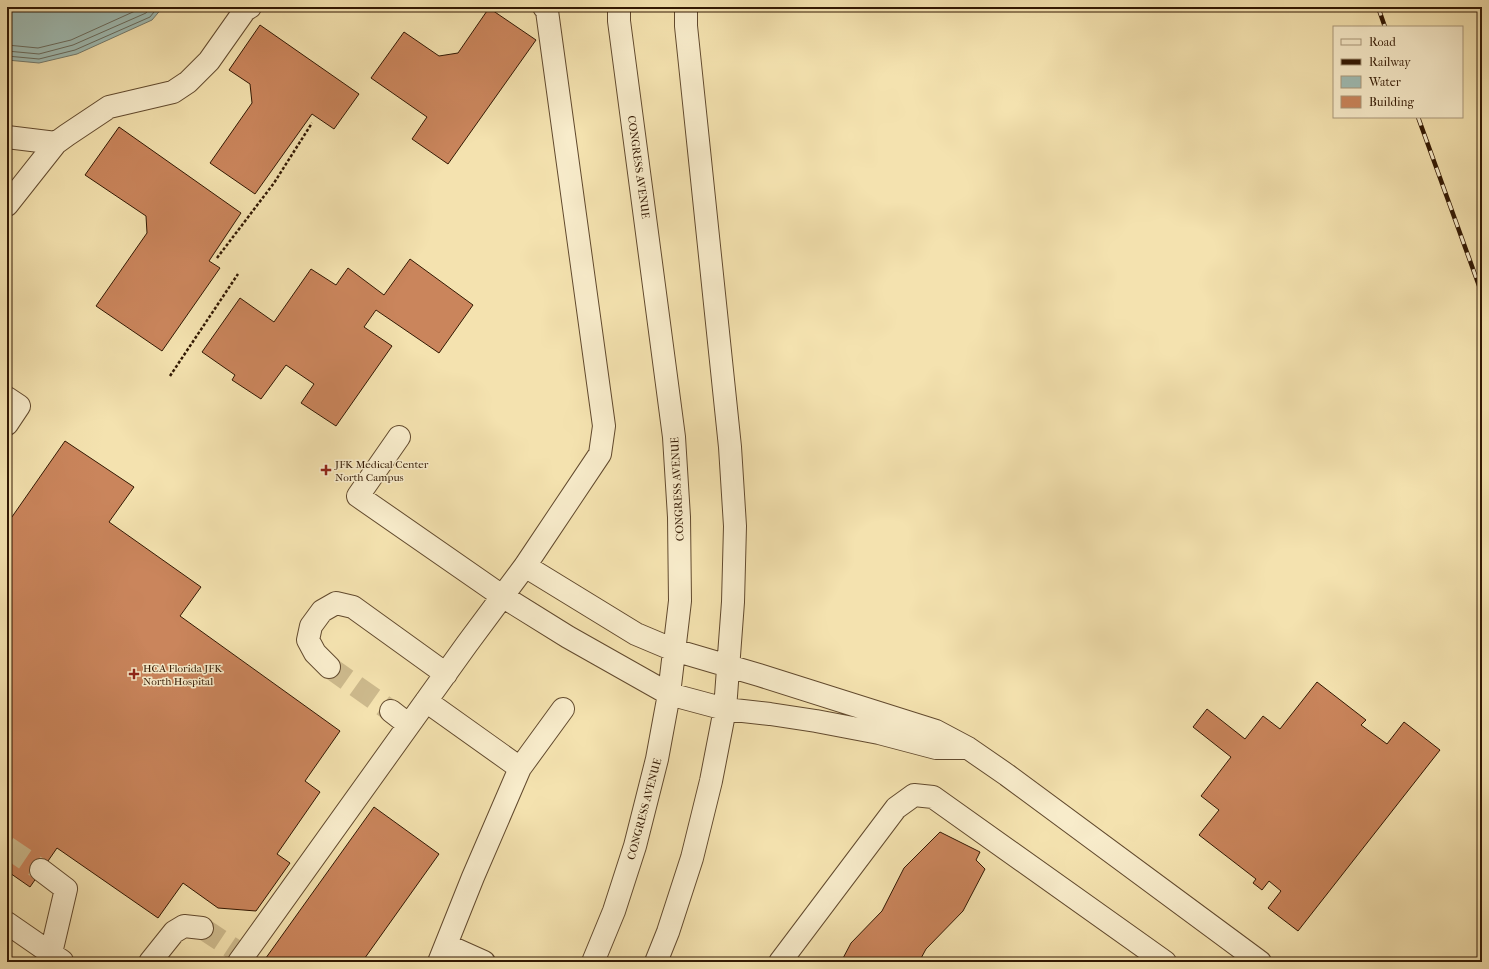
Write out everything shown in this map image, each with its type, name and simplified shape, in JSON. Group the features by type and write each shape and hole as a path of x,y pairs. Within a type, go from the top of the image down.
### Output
{"street":[{"path":"7,205 56,143 109,107 174,92 188,82 209,61 245,10 250,7"},
{"path":"239,956 525,566 600,454 604,426 547,11 544,7"},
{"name":"CONGRESS AVENUE","path":"593,962 614,911 635,846 657,759 669,694 680,601 679,517 674,437 619,21 619,7"},
{"path":"656,962 668,932 692,858 711,781 725,709 733,602 735,526 730,447 686,26 686,7"},
{"path":"7,137 56,143"},
{"path":"7,398 19,406 7,424"},
{"path":"399,437 358,496 502,596 568,637 669,694 725,709 816,721 936,748 968,748"},
{"path":"525,566 636,634 674,650 728,665 936,731 968,748 1020,784 1260,962"},
{"path":"329,667 315,653 308,640 311,626 322,611 336,603 353,607 446,674"},
{"path":"426,701 520,768"},
{"path":"484,962 443,954 473,877 520,768 563,709"},
{"path":"391,711 409,725"},
{"path":"780,962 896,808 914,794 933,797 1165,962"},
{"path":"7,923 57,958 66,889 42,870"},
{"path":"150,962 174,932 184,926 202,928"}],"path":[{"path":"217,258 274,183 312,124"},
{"path":"170,376 238,274"}],"water":[{"path":"7,7 163,7 152,20 77,54 39,63 7,60"}],"building":[{"path":"489,8 536,40 448,164 412,139 427,117 371,78 404,32 439,56 458,53"},
{"path":"260,25 359,94 334,129 312,114 255,194 210,163 252,103 250,84 229,70"},
{"path":"119,127 241,213 209,261 220,268 162,351 96,306 147,233 146,216 85,175"},
{"path":"410,259 473,305 439,353 376,310 364,327 392,346 336,426 301,403 314,384 286,365 261,399 232,380 235,375 202,352 240,298 274,322 311,269 336,285 348,268 384,295"},
{"name":"HCA Florida JFK North Hospital","path":"65,441 134,487 109,522 201,587 180,616 340,731 305,781 320,792 277,854 290,863 256,911 218,908 183,883 158,918 57,848 30,887 7,871 7,524"},
{"path":"1317,682 1366,720 1361,725 1387,744 1404,722 1440,750 1298,931 1268,908 1281,891 1269,881 1262,890 1253,883 1256,879 1199,835 1219,810 1201,796 1231,757 1193,727 1207,709 1245,739 1263,716 1280,729"},
{"path":"374,807 439,854 362,962 263,962"},
{"path":"940,832 980,852 976,860 985,869 963,911 926,949 919,962 841,962 851,943 882,911 904,868"}],"tunnel":[{"path":"329,667 391,711"},
{"path":"7,847 41,870"},
{"path":"202,928 235,950"}],"railway":[{"path":"1378,7 1385,26"},
{"path":"1418,118 1482,294"}],"place":[{"name":"JFK Medical Center North Campus","path":"326,470"},
{"name":"HCA Florida JFK North Hospital","path":"134,674"}]}
